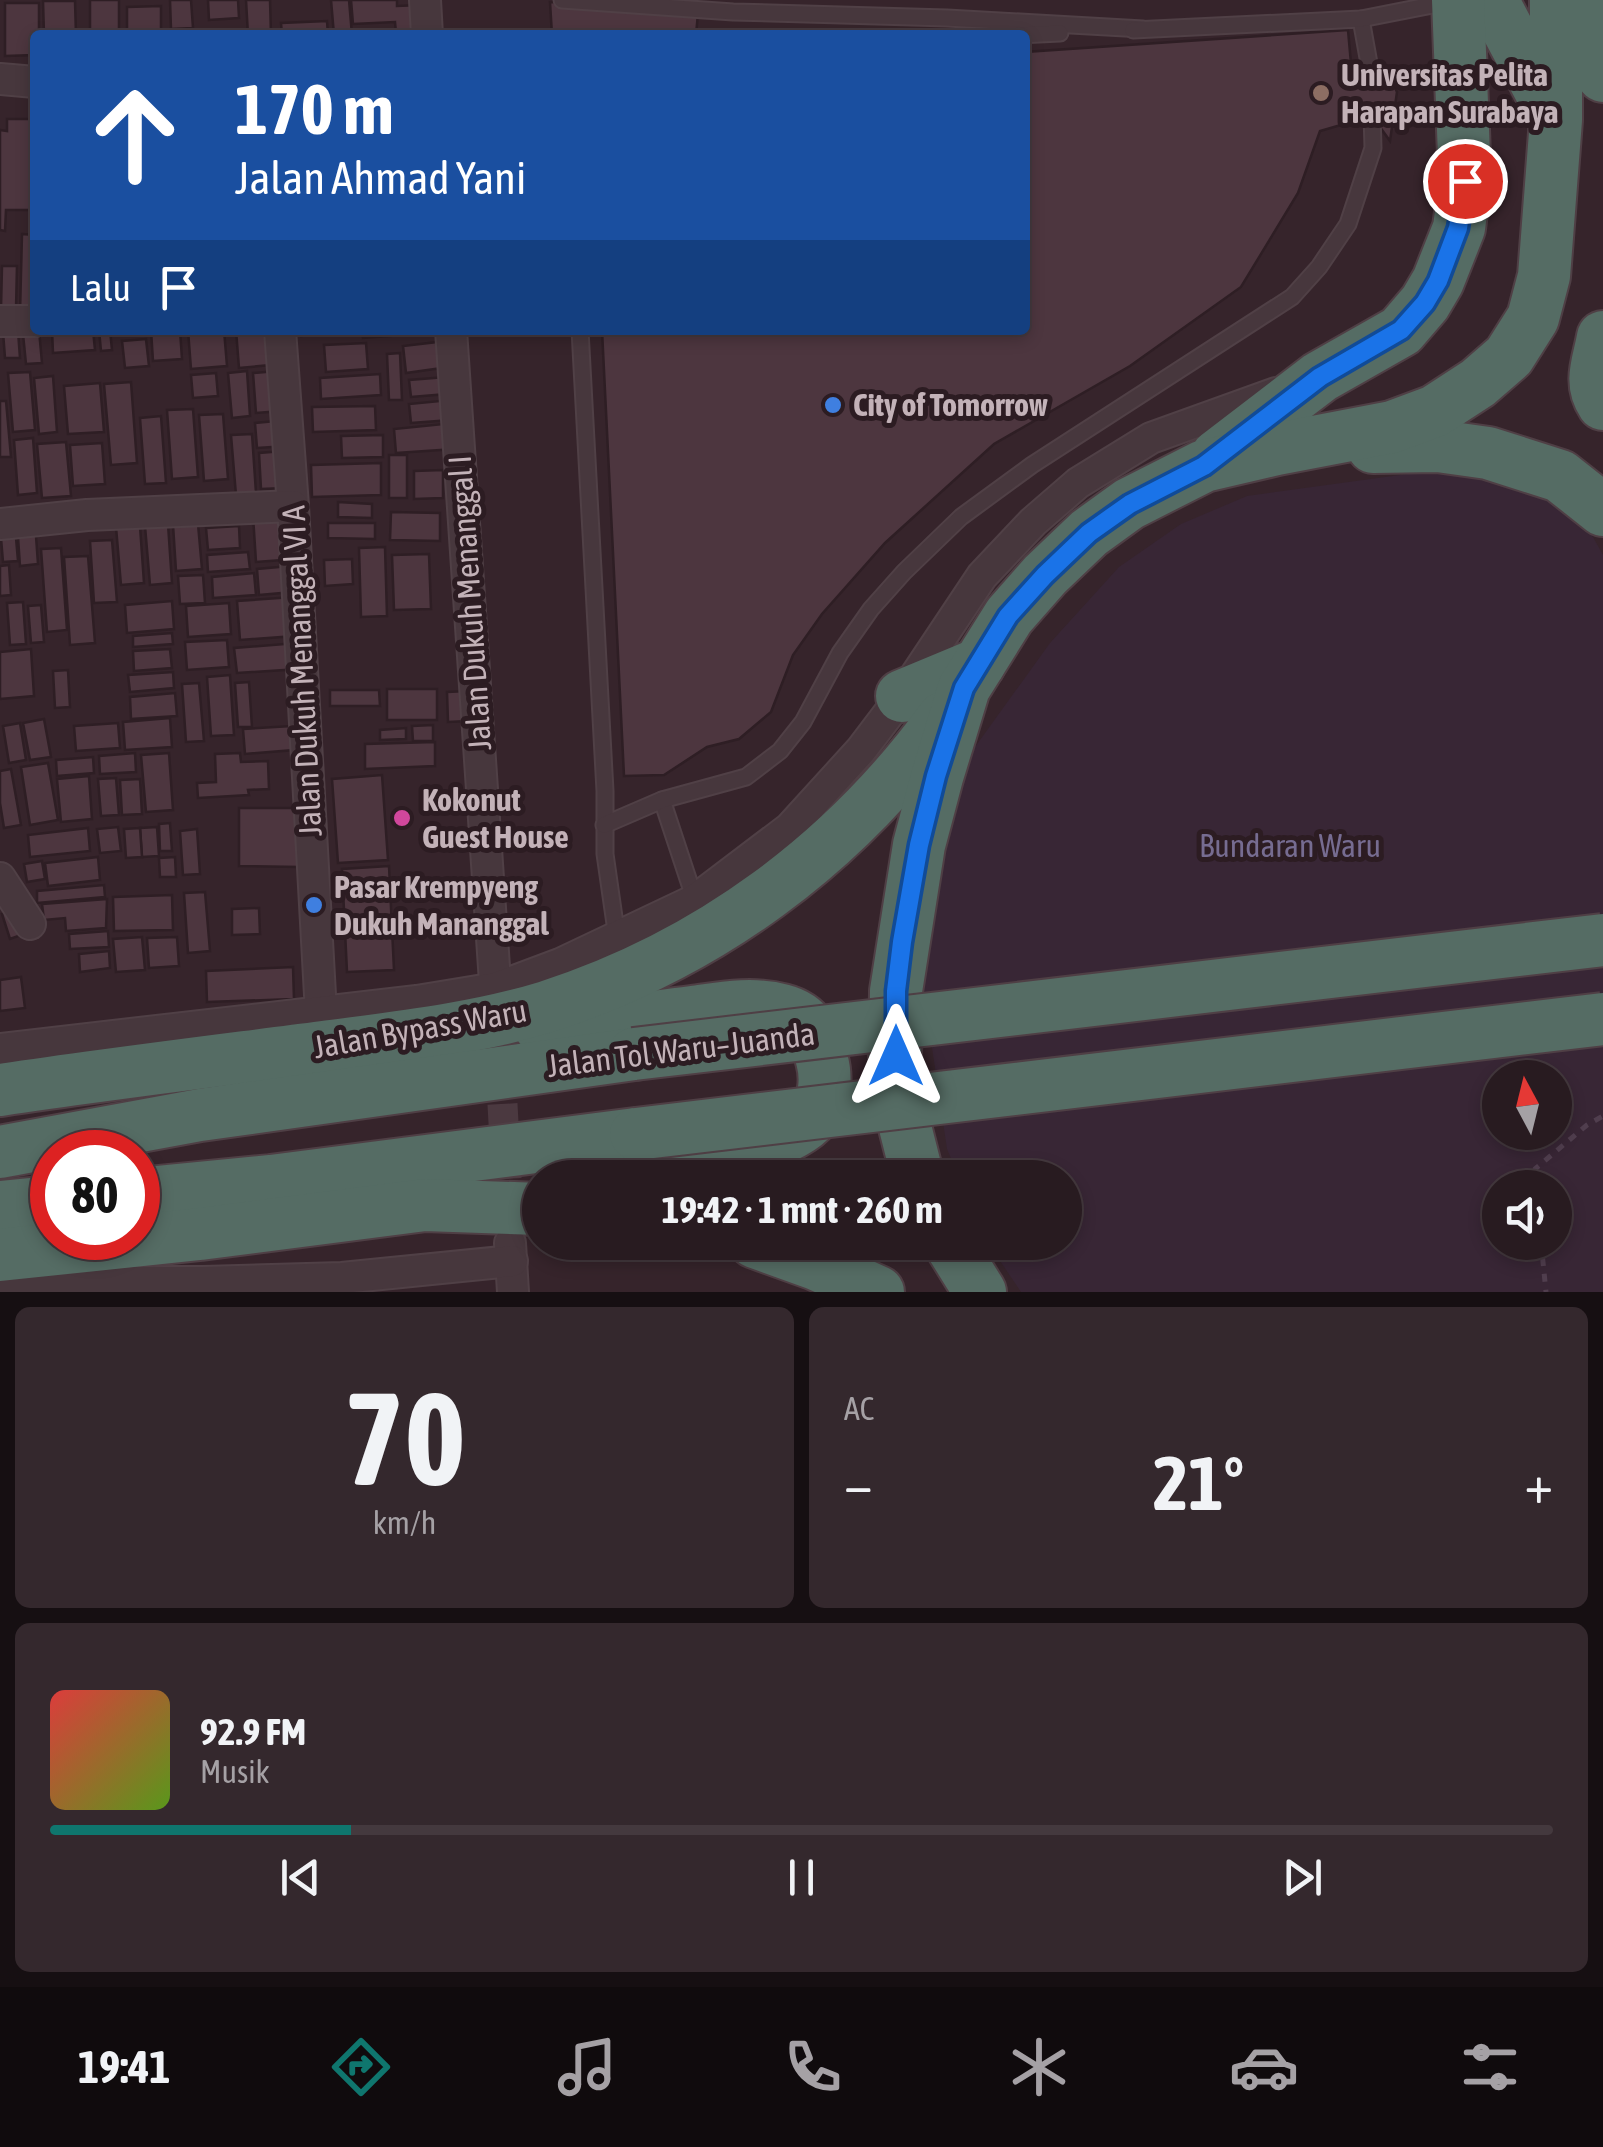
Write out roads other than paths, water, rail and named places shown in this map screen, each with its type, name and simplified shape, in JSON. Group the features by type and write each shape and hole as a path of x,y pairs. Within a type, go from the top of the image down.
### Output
{"highway":[{"path":"913,1160 902,1115 896,1056 896,991 919,845 936,776 972,676 1008,616 1089,533 1130,504 1204,466 1320,377 1401,330 1425,303 1438,281 1458,228 1465,181 1457,0"},
{"path":"1492,0 1556,120"},
{"path":"1204,466 1392,427 1435,410 1478,383 1509,356 1533,318 1544,276 1556,120 1556,0"},
{"path":"1598,0 1603,76"},
{"path":"1603,338 1594,376 1603,404"},
{"path":"1276,449 1438,446 1488,453 1560,476 1603,510"},
{"path":"902,696 972,676"},
{"name":"Jalan Bypass Waru","path":"0,1090 484,1004 546,1007 630,976 709,934 784,884 852,826 912,760 972,676"},
{"name":"Jalan Tol Waru–Juanda","path":"0,1152 200,1115 634,1054 1603,940"},
{"path":"484,1004 570,1027 744,1006 777,1008 798,1015 816,1036 824,1066 823,1102 798,1131 773,1144 705,1160"},
{"path":"160,1192 1603,1019"},
{"path":"0,1255 200,1234 522,1190"},
{"path":"0,1207 30,1204"},
{"path":"425,1205 521,1237"},
{"path":"805,1260 878,1292"},
{"path":"960,1260 980,1292"}],"street":[{"path":"425,0 427,30"},
{"path":"0,79 30,82"},
{"path":"0,321 30,321"},
{"name":"Jalan Dukuh Menanggal VI A","path":"280,335 293,506 310,1014"},
{"name":"Jalan Dukuh Menanggal I","path":"451,335 484,1004"},
{"path":"0,1049 417,1002 484,1004 695,900 790,828 861,750 982,576 1033,522 1078,483 1152,438 1320,377"},
{"path":"0,524 87,515 293,506"},
{"path":"0,878 30,924"},
{"path":"0,1292 203,1282 342,1285 521,1237 513,1292"}],"lane":[{"path":"562,0 733,12 1143,29"},
{"path":"1030,34 1361,19 1457,0"},
{"path":"1361,19 1370,69"},
{"path":"604,826 662,800 746,777 780,751 803,722 840,654 871,608 961,517 1032,465 1292,296 1319,267 1348,224 1373,148 1372,114"},
{"path":"580,335 604,826 617,938"},
{"path":"662,800 695,900"}],"tunnel":[{"path":"500,1059 509,1223"}],"place":[{"name":"Universitas Pelita Harapan Surabaya","path":"1321,93"},
{"name":"City of Tomorrow","path":"833,405"},
{"name":"Kokonut Guest House","path":"402,818"},
{"name":"Pasar Krempyeng Dukuh Mananggal","path":"314,905"}],"park label":[{"name":"Bundaran Waru","path":"1290,846"}]}
